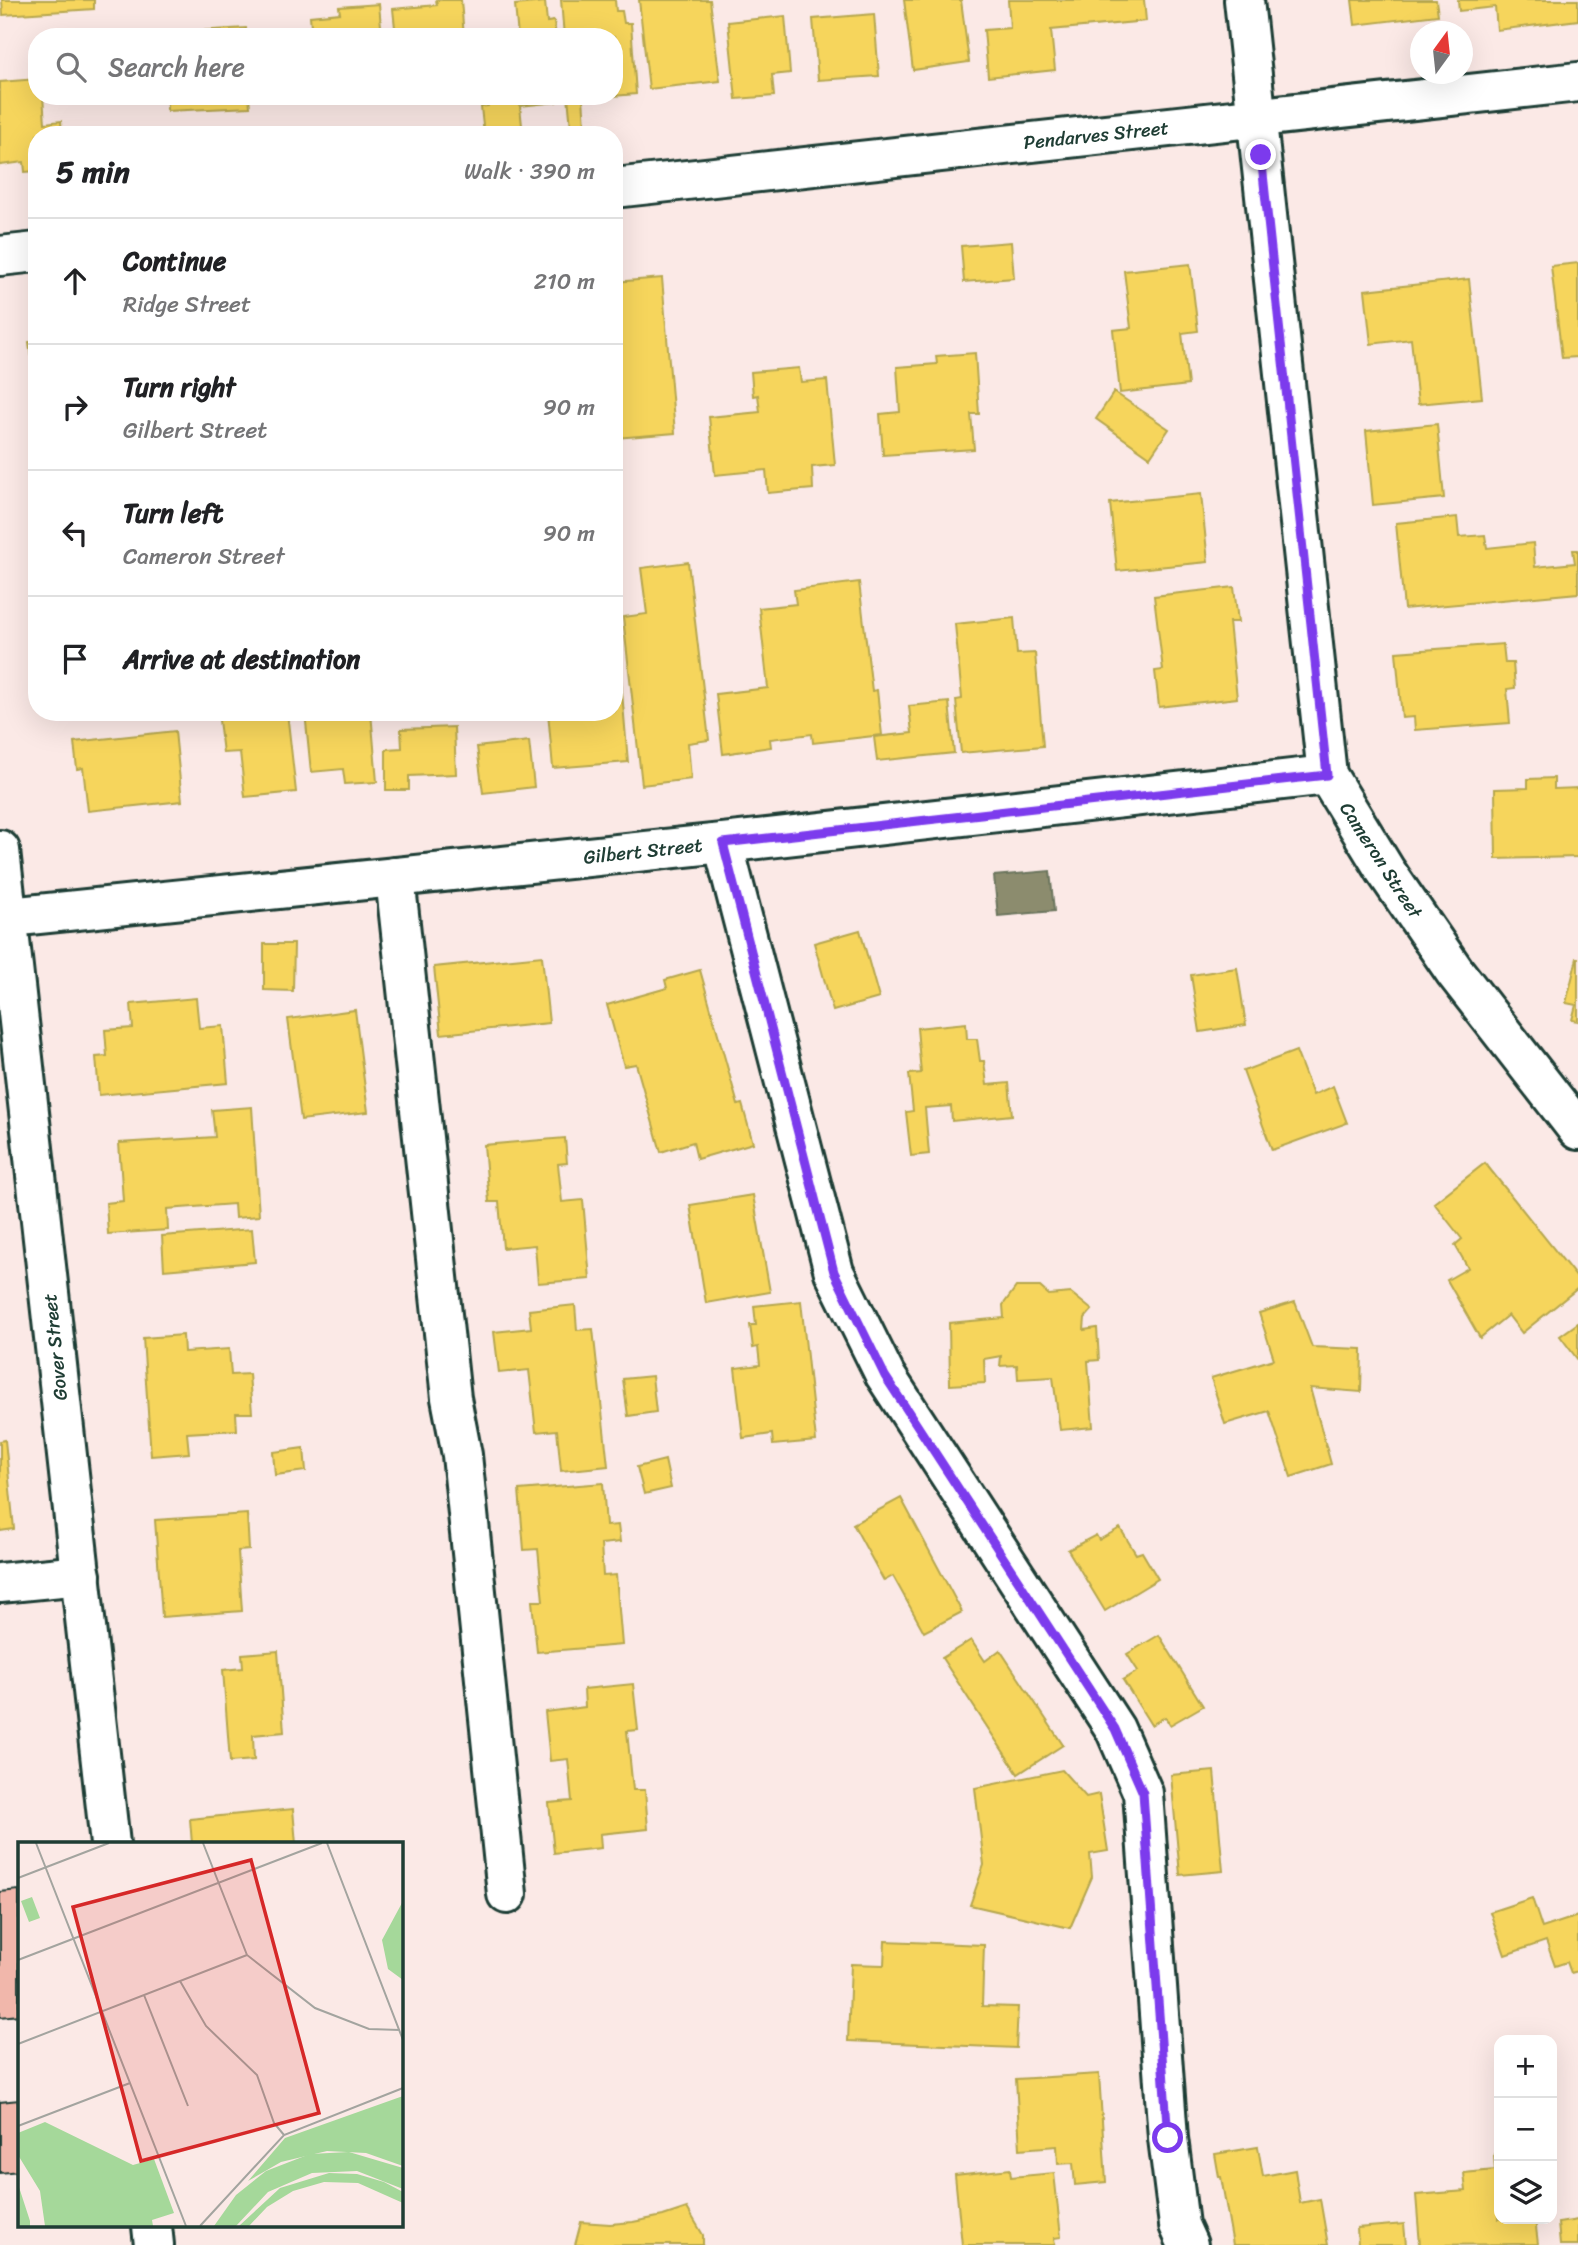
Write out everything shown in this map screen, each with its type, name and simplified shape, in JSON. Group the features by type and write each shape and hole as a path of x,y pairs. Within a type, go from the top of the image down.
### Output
{"street":[{"name":"Cameron Street","path":"1244,0 1327,775 1385,870 1455,972 1578,1130"},
{"name":"Pendarves Street","path":"623,187 1578,82"},
{"path":"0,256 28,253"},
{"name":"Gilbert Street","path":"4,918 723,843 1327,775"},
{"path":"723,843 834,1272 885,1376 1115,1729 1143,1793 1168,2138 1180,2225 1188,2245"},
{"name":"Gover Street","path":"0,850 4,918 110,1842"},
{"path":"395,877 451,1398 461,1455 507,1894"},
{"path":"0,1583 81,1575"}],"building: Homes":[{"path":"2,0 94,0 94,9 3,15"},
{"path":"436,0 461,0 463,28 395,28 393,9 437,5"},
{"path":"561,0 615,0 616,11 622,11 624,23 631,23 636,94 623,95 623,28 563,28"},
{"path":"639,0 710,0 720,81 649,89"},
{"path":"904,0 961,0 969,62 913,70"},
{"path":"1008,0 1144,0 1146,21 1051,30 1055,70 988,77 984,30 1010,28"},
{"path":"1352,0 1436,0 1438,15 1355,25"},
{"path":"1458,0 1578,0 1578,20 1497,30 1495,7 1459,11"},
{"path":"545,2 547,22 554,21 555,28 517,28 515,5"},
{"path":"379,4 381,28 311,28 310,16 340,13 339,7"},
{"path":"874,14 879,76 818,80 813,19"},
{"path":"785,16 790,73 772,75 774,96 736,99 728,22"},
{"path":"28,80 28,105 44,105 45,123 61,121 61,126 28,126 28,172 25,172 24,162 0,165 0,82"},
{"path":"167,105 250,107 167,111"},
{"path":"529,105 520,106 522,126 483,126 481,107"},
{"path":"569,105 584,105 585,126 571,126"},
{"path":"1011,242 1014,278 964,282 961,246"},
{"path":"1578,263 1578,357 1562,358 1551,266"},
{"path":"1190,264 1198,331 1182,333 1188,385 1120,393 1113,330 1131,328 1124,271"},
{"path":"662,278 675,433 623,437 623,281"},
{"path":"1469,279 1482,398 1418,404 1411,339 1371,344 1365,290"},
{"path":"975,353 979,414 971,414 974,449 883,455 880,414 900,412 897,367 937,364 936,356"},
{"path":"799,368 801,382 827,380 835,465 812,467 813,489 768,493 766,470 715,475 709,417 760,412 758,395 753,396 751,372"},
{"path":"1114,392 1169,429 1150,457 1096,419"},
{"path":"1437,424 1444,498 1373,505 1366,431"},
{"path":"1201,494 1208,562 1117,571 1110,503"},
{"path":"1457,517 1459,537 1485,535 1487,548 1533,543 1535,567 1575,563 1573,550 1578,550 1578,593 1404,609 1396,523"},
{"path":"688,562 709,740 688,743 691,779 642,785 623,617 647,614 641,568"},
{"path":"859,582 872,691 877,690 882,735 813,743 812,734 770,739 771,747 723,754 716,694 768,688 759,608 796,604 794,590"},
{"path":"1234,587 1238,622 1229,622 1237,698 1159,707 1155,671 1163,670 1154,596"},
{"path":"1014,618 1017,654 1035,653 1043,746 961,753 956,700 962,699 955,624"},
{"path":"1503,644 1505,663 1513,663 1515,688 1507,689 1510,723 1415,730 1414,717 1402,718 1396,652"},
{"path":"949,702 954,753 877,761 874,737 912,733 909,706"},
{"path":"623,703 628,762 553,768 549,721 623,721"},
{"path":"219,721 288,721 296,792 245,797 240,752 223,753"},
{"path":"306,721 372,721 377,782 345,784 343,769 311,772"},
{"path":"454,727 456,774 409,776 409,790 386,790 386,749 402,748 401,729"},
{"path":"175,731 182,801 88,811 83,768 77,769 74,742"},
{"path":"529,741 534,787 483,793 477,747"},
{"path":"1554,778 1554,789 1578,788 1578,857 1496,859 1495,789 1528,788 1528,779"},
{"path":"860,930 879,998 833,1011 814,943"},
{"path":"264,944 294,944 293,991 264,990"},
{"path":"542,956 549,1023 441,1034 434,967"},
{"path":"1577,958 1578,1021 1572,1020 1576,1005 1566,1003"},
{"path":"1237,968 1246,1025 1200,1032 1191,975"},
{"path":"700,970 738,1105 742,1104 753,1143 697,1159 693,1142 661,1152 636,1064 624,1066 607,1005 667,988 665,980"},
{"path":"196,998 199,1028 223,1026 228,1083 99,1095 96,1057 107,1056 105,1030 133,1028 131,1004"},
{"path":"355,1010 368,1112 301,1120 288,1019"},
{"path":"966,1023 967,1039 977,1039 980,1061 984,1061 987,1085 1009,1083 1012,1115 952,1121 951,1106 925,1108 929,1154 911,1156 906,1112 913,1111 909,1074 921,1073 917,1028"},
{"path":"1296,1051 1313,1095 1333,1086 1347,1123 1272,1150 1243,1071"},
{"path":"252,1107 259,1216 235,1218 234,1204 167,1209 168,1230 108,1234 106,1203 123,1201 119,1143 215,1137 212,1110"},
{"path":"565,1138 567,1163 558,1164 562,1202 583,1200 590,1279 538,1283 535,1245 503,1248 499,1202 489,1202 484,1145"},
{"path":"1485,1163 1578,1279 1578,1288 1522,1333 1508,1315 1480,1338 1447,1280 1468,1268 1455,1245 1462,1239 1434,1203"},
{"path":"753,1195 770,1292 706,1303 690,1205"},
{"path":"252,1229 255,1262 164,1270 162,1236"},
{"path":"1016,1287 1040,1287 1049,1295 1071,1293 1092,1310 1085,1318 1084,1330 1097,1328 1099,1360 1088,1361 1093,1427 1060,1430 1053,1377 1018,1379 1017,1365 1000,1366 1001,1356 984,1359 985,1383 950,1385 949,1323 1004,1318 1003,1305"},
{"path":"801,1301 816,1441 773,1445 772,1434 743,1438 735,1368 760,1365 758,1347 753,1348 750,1325 756,1325 754,1306"},
{"path":"1295,1302 1312,1347 1362,1349 1361,1392 1310,1388 1331,1464 1291,1477 1269,1411 1225,1424 1211,1378 1274,1359 1259,1313"},
{"path":"575,1305 577,1330 593,1329 608,1466 561,1471 557,1430 536,1432 529,1370 499,1373 494,1332 531,1328 529,1310"},
{"path":"1578,1323 1578,1360 1560,1336"},
{"path":"183,1335 184,1352 229,1349 231,1375 249,1374 252,1413 236,1413 237,1430 187,1433 189,1453 151,1456 143,1338"},
{"path":"652,1376 656,1412 628,1416 623,1379"},
{"path":"5,1440 14,1529 0,1531 0,1441"},
{"path":"304,1448 306,1471 275,1475 273,1452"},
{"path":"665,1460 671,1488 644,1494 637,1467"},
{"path":"603,1483 606,1526 618,1525 620,1542 601,1544 603,1576 616,1575 622,1645 537,1652 532,1601 543,1601 538,1549 524,1550 519,1490"},
{"path":"901,1498 962,1612 924,1632 893,1576 884,1581 853,1524"},
{"path":"247,1514 249,1550 238,1551 242,1611 162,1617 155,1520"},
{"path":"1120,1528 1136,1554 1142,1552 1158,1579 1105,1611 1068,1550 1096,1535 1099,1540"},
{"path":"1159,1635 1203,1706 1170,1725 1165,1717 1151,1725 1123,1680 1138,1671 1127,1654"},
{"path":"971,1640 985,1661 1000,1650 1063,1745 1018,1774 942,1658"},
{"path":"278,1651 284,1732 253,1735 254,1760 230,1762 223,1670 243,1668 242,1654"},
{"path":"633,1684 638,1730 627,1731 633,1790 645,1790 648,1829 600,1834 601,1848 554,1853 549,1803 572,1801 568,1759 550,1761 545,1712 585,1707 584,1689"},
{"path":"1062,1770 1086,1797 1099,1794 1108,1851 1090,1854 1092,1877 1070,1928 970,1905 984,1865 975,1788"},
{"path":"1214,1771 1223,1871 1180,1875 1171,1775"},
{"path":"293,1809 296,1842 192,1842 190,1819"},
{"path":"1532,1898 1542,1928 1578,1916 1578,1971 1571,1973 1567,1962 1555,1966 1546,1941 1505,1955 1490,1912"},
{"path":"885,1941 984,1945 982,2006 1018,2007 1016,2048 848,2041 851,1964 884,1965"},
{"path":"1099,2074 1106,2182 1075,2185 1073,2163 1058,2164 1057,2146 1020,2149 1016,2079"},
{"path":"1258,2147 1263,2176 1295,2170 1300,2203 1320,2199 1328,2245 1233,2245 1215,2154"},
{"path":"1010,2169 1011,2177 1054,2173 1061,2237 1054,2238 1055,2245 962,2245 955,2175"},
{"path":"1494,2170 1494,2224 1536,2224 1538,2244 1420,2245 1416,2195 1466,2191 1464,2173"},
{"path":"687,2208 703,2235 703,2245 575,2245 581,2222 633,2222"},
{"path":"1578,2220 1578,2245 1560,2245 1558,2223"},
{"path":"1404,2224 1406,2245 1358,2245 1357,2228"}],"building: Industry":[{"path":"1050,871 1054,911 998,916 994,876"}],"building: Other":[{"path":"18,1890 18,2015 0,2017 0,1892"},
{"path":"18,2100 18,2171 0,2173 0,2102"}],"route":[{"path":"1168,2138 1143,1793 1115,1729 885,1376 834,1272 723,843 1327,775 1261,155"}]}
